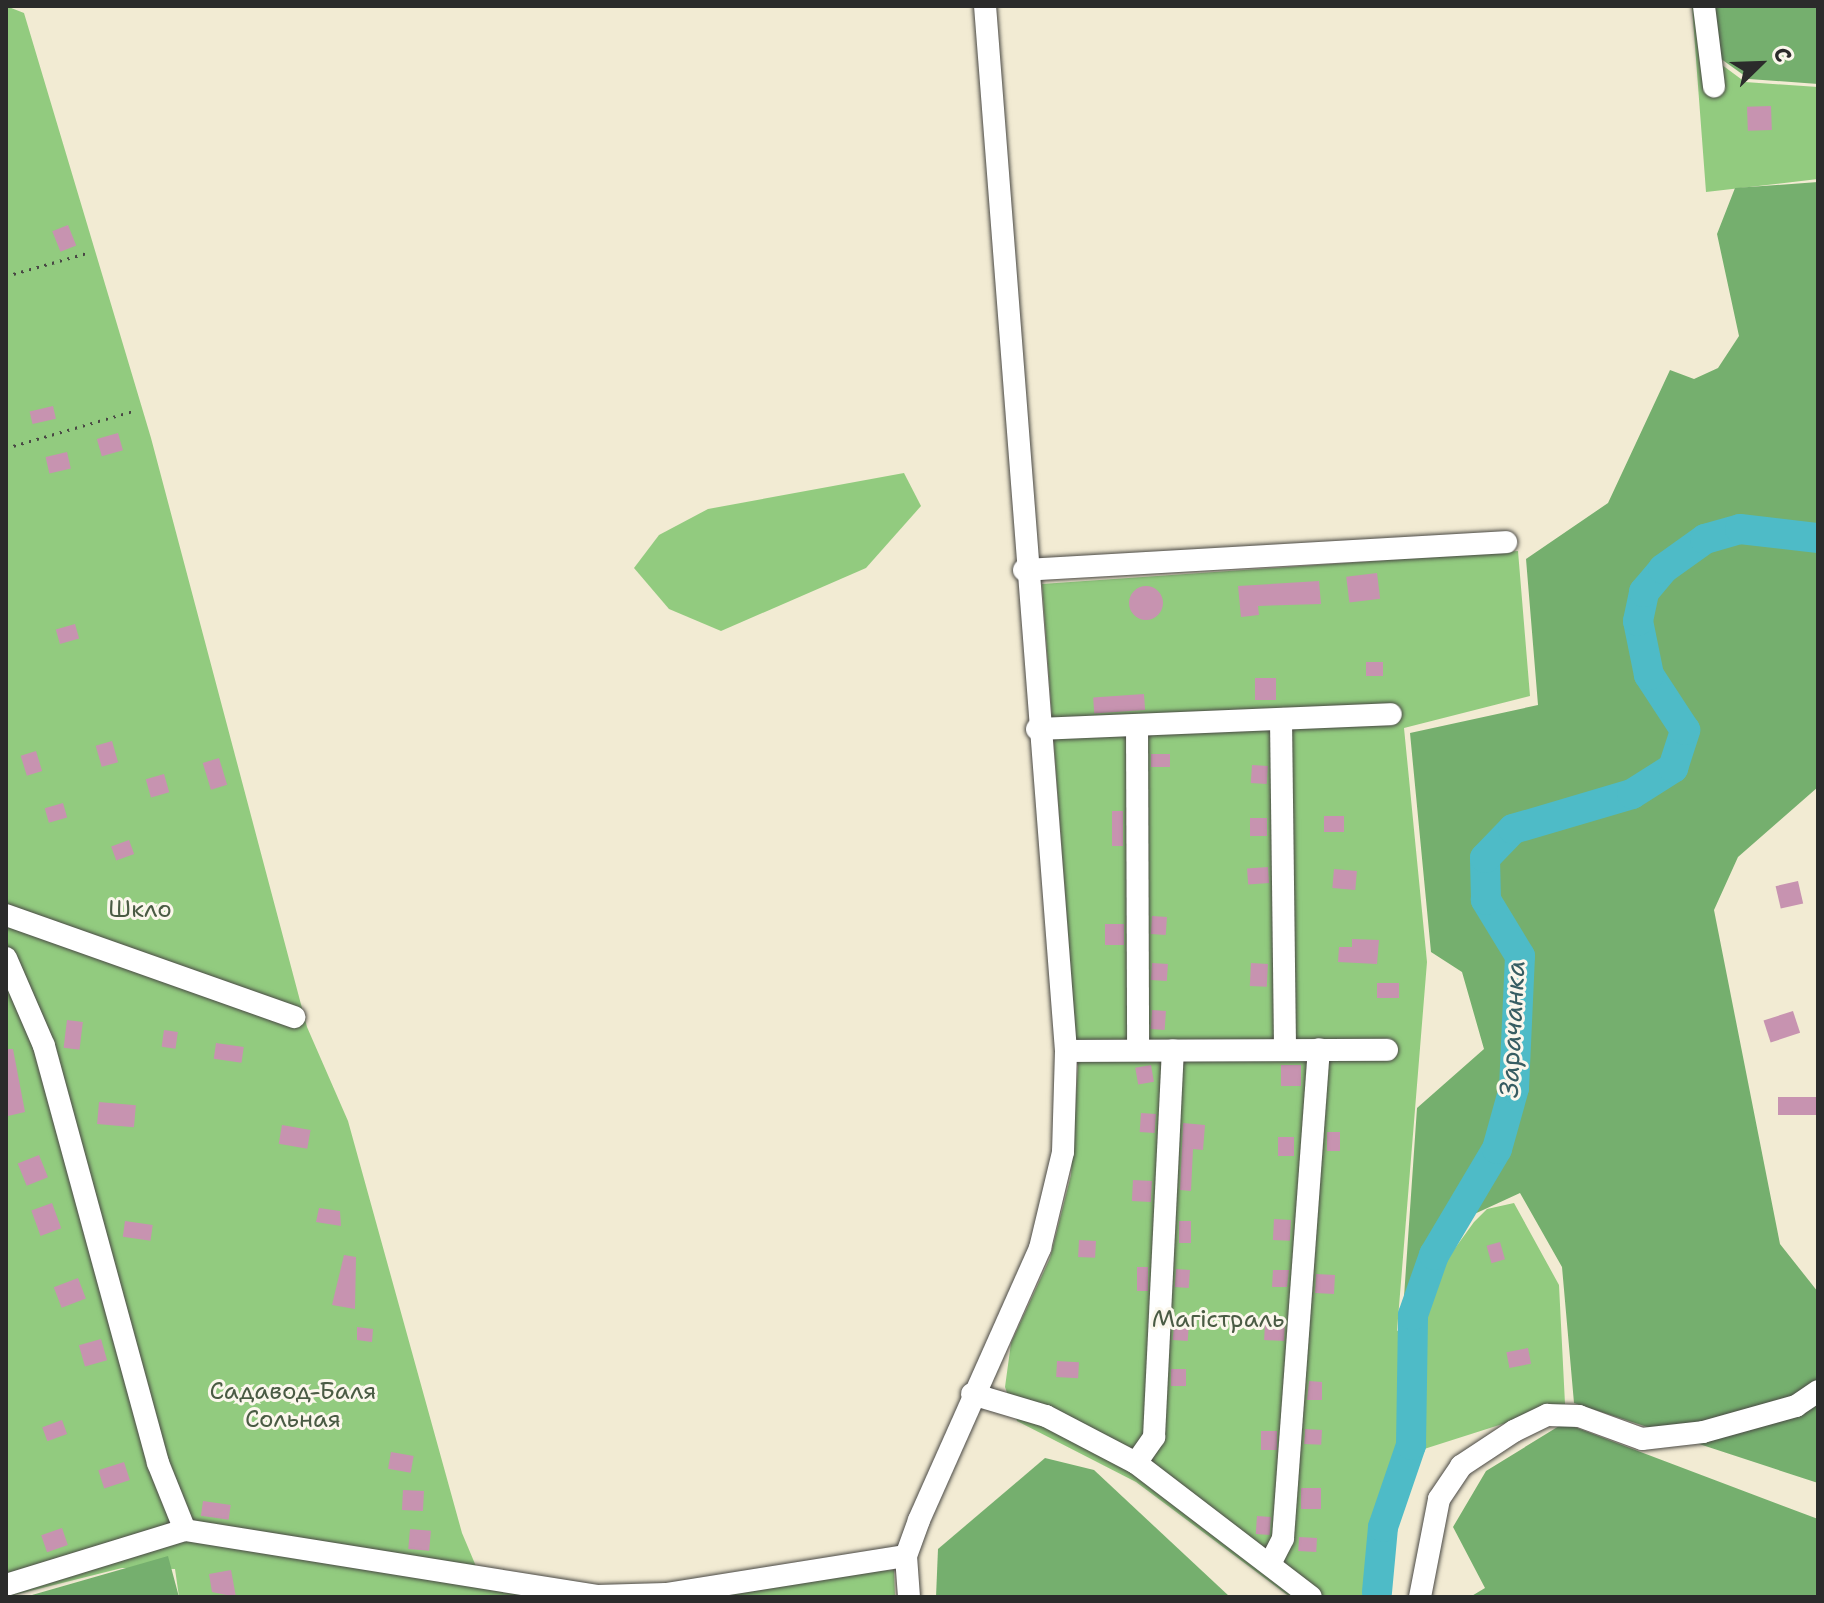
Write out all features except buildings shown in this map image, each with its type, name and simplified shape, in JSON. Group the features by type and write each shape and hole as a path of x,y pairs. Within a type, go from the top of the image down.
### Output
{"street":[{"path":"909,1597 906,1556 1058,1196 1066,1051 1024,570 985,6"},
{"path":"1704,6 1714,86"},
{"path":"1024,570 1506,542"},
{"path":"1037,729 1391,714"},
{"path":"1281,719 1285,1049"},
{"path":"1137,726 1138,1050"},
{"path":"6,915 294,1017"},
{"path":"6,958 44,1046 167,1493 185,1530"},
{"path":"1270,1564 1283,1538 1319,1049"},
{"path":"1136,1463 1154,1437 1173,1050"},
{"path":"1066,1051 1387,1050"},
{"path":"1420,1597 1439,1499 1461,1466 1514,1431 1547,1415 1579,1416 1642,1439 1703,1432 1796,1406 1818,1391"},
{"path":"972,1394 1046,1416 1136,1463 1311,1597"},
{"path":"6,1585 185,1530 597,1596 666,1594 906,1556"}],"path":[{"path":"6,276 87,253"},
{"path":"6,448 133,411"}],"green space":[{"path":"6,6 24,13 151,438 307,1027 348,1121 462,1533 478,1571 555,1597 179,1597 175,1569 122,1568 6,1597"},
{"path":"1692,6 1708,6 1714,59 1745,82 1818,87 1818,179 1706,192"},
{"path":"1710,6 1818,6 1818,84 1749,79 1717,56"},
{"path":"1818,182 1818,787 1738,857 1714,910 1780,1244 1818,1292 1818,1483 1574,1403 1562,1267 1520,1193 1470,1216 1435,1268 1418,1317 1402,1326 1417,1108 1484,1049 1462,972 1431,952 1410,733 1538,705 1526,559 1608,503 1670,370 1694,379 1718,368 1739,336 1717,234 1735,188"},
{"path":"904,473 921,506 866,568 721,631 669,609 634,568 659,535 708,509"},
{"name":"Магістраль","path":"1518,551 1530,696 1404,728 1427,962 1397,1331 1420,1320 1440,1269 1474,1222 1487,1209 1514,1203 1559,1285 1565,1404 1421,1450 1396,1515 1391,1597 1290,1597 1136,1482 1017,1421 1005,1387 1011,1343 1050,1258 1071,1175 1078,1066 1042,584"},
{"path":"1564,1423 1818,1519 1818,1597 1470,1597 1485,1588 1453,1527 1486,1471"},
{"path":"1045,1458 1094,1470 1230,1597 936,1597 938,1549"},
{"path":"168,1556 179,1597 6,1597 32,1595"},
{"path":"894,1570 895,1597 695,1597 845,1573"}],"waterway":[{"name":"Зарачанка","path":"1377,1592 1383,1527 1411,1445 1413,1315 1434,1255 1497,1149 1514,1088 1520,956 1486,900 1485,858 1513,829 1632,794 1673,768 1685,730 1649,675 1638,621 1644,592 1663,569 1705,539 1740,529 1818,538"}],"park label":[{"name":"Шкло","path":"140,910"},
{"name":"Садавод-Баля Сольная","path":"293,1406"}]}
